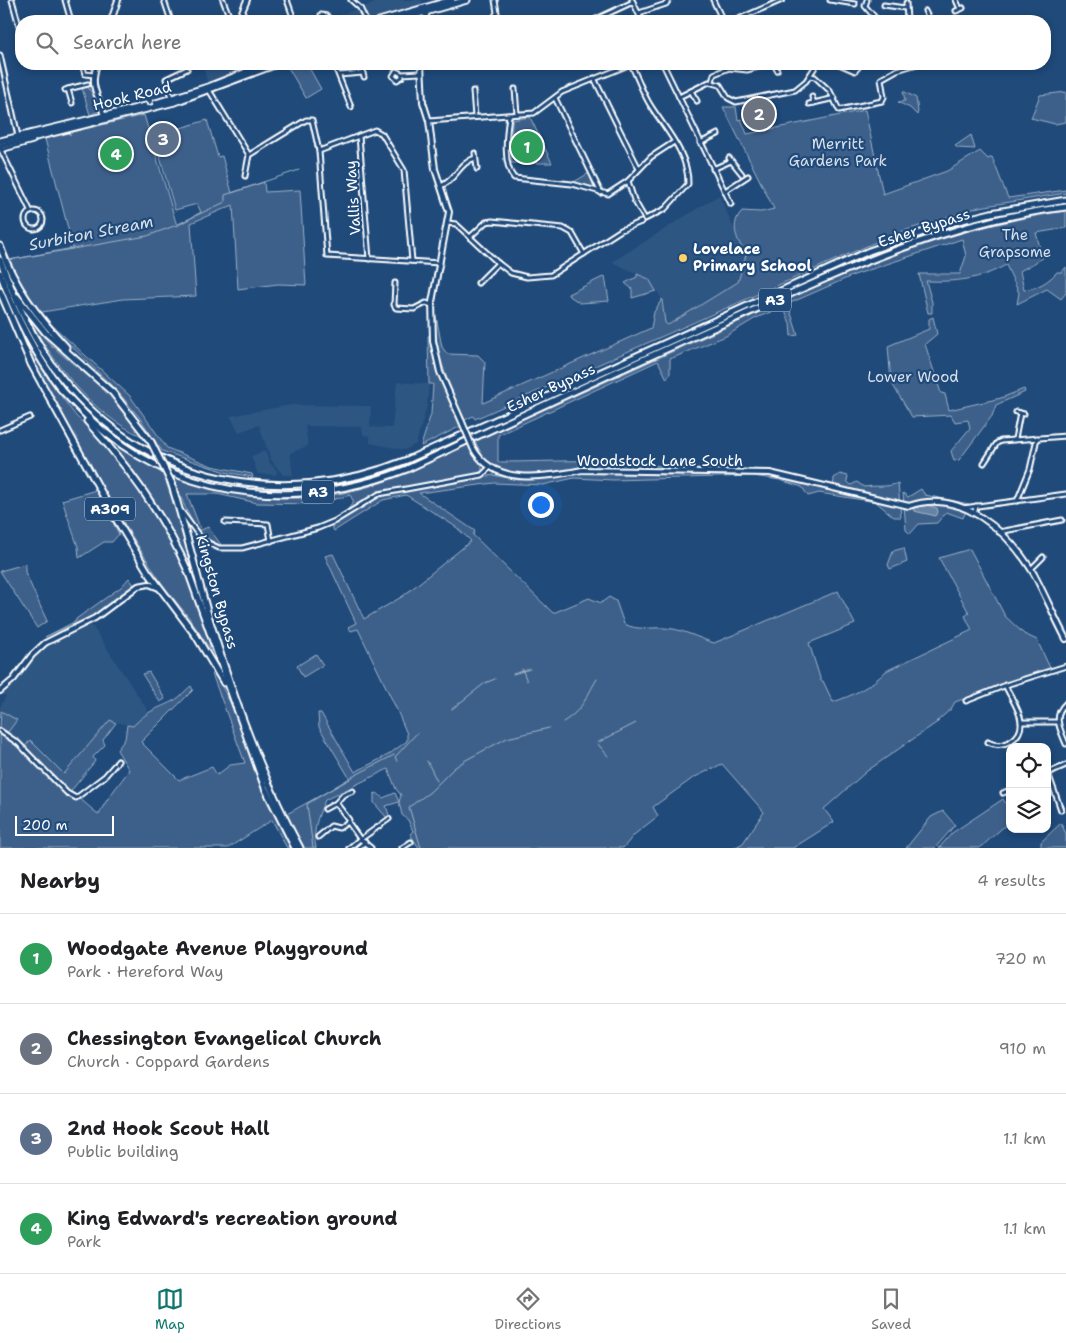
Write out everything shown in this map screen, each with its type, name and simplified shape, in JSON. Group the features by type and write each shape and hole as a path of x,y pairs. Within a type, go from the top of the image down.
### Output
{"highway":[{"path":"410,15 452,0"},
{"path":"403,15 467,0"},
{"name":"Hook Road","path":"0,141 34,137 155,107 261,70"},
{"name":"Hook Road","path":"19,138 209,89 247,71"},
{"path":"0,148 19,138"},
{"name":"Esher Bypass","path":"10,286 43,352 79,398 102,420 130,441 167,460 200,473 237,482 271,486 333,482 375,472 407,460 820,272 907,236 991,213 1066,200"},
{"name":"Esher Bypass","path":"60,388 92,422 120,444 146,460 184,477 230,490 267,495 334,490 387,477 407,469 650,356 875,257 967,226 1066,207"},
{"path":"0,246 11,274 28,304 79,362"},
{"name":"A3","path":"0,260 10,286"},
{"name":"A3","path":"0,273 13,308 34,351 60,388 132,474 163,520 188,571 232,699"},
{"path":"10,286 37,324 79,362"},
{"name":"A309","path":"0,291 34,370 116,519 148,572 200,642 232,699 265,788 295,848"},
{"name":"Kingston Bypass","path":"79,362 121,402 151,442 171,482 180,507 210,621 235,694 268,784 300,848"}],"street":[{"path":"12,0 17,15"},
{"path":"65,0 69,15"},
{"path":"113,15 118,0"},
{"path":"164,0 169,15"},
{"path":"223,0 228,15"},
{"path":"241,15 247,0"},
{"path":"287,0 292,14"},
{"path":"351,0 360,8 363,15"},
{"path":"495,0 496,15"},
{"path":"604,15 633,1 638,13 663,6 669,0"},
{"path":"713,0 720,15"},
{"path":"748,15 782,0"},
{"path":"830,0 855,4"},
{"path":"867,0 865,6 873,15"},
{"path":"956,0 960,9"},
{"path":"906,3 906,15"},
{"path":"884,5 905,8"},
{"path":"425,15 426,9"},
{"path":"0,55 6,91 19,138"},
{"path":"84,70 85,74 94,75"},
{"path":"72,103 67,89 89,83 96,70"},
{"path":"171,99 166,79 187,70"},
{"path":"337,70 351,107"},
{"path":"339,75 364,75 362,70"},
{"path":"180,507 193,530 202,540 219,548 231,549 271,541 335,521 379,494 482,475 489,468 473,448 444,383 435,355 432,305 448,223 448,203 435,170 429,121 423,102 420,70"},
{"path":"429,121 539,111 562,92 615,70"},
{"path":"628,182 634,200 645,219 665,209 688,184 688,171 674,142 645,96 634,70"},
{"path":"666,70 731,204"},
{"path":"712,82 714,74 724,70"},
{"path":"712,82 722,88 730,100 741,102 795,90 814,70"},
{"path":"810,76 817,78 834,98 839,110 881,102 884,97 881,79 897,70"},
{"path":"402,74 420,73"},
{"path":"594,78 639,169"},
{"path":"679,97 712,82"},
{"path":"89,83 104,116"},
{"path":"209,89 249,155 245,176"},
{"path":"515,89 517,114"},
{"path":"691,90 697,101"},
{"path":"0,92 6,91"},
{"path":"473,91 475,117"},
{"path":"812,96 814,103"},
{"path":"555,98 601,194"},
{"path":"809,104 834,98"},
{"path":"509,115 507,146 510,174 514,178 572,184 601,194 615,191 628,182 650,156 674,142"},
{"path":"249,155 309,118 312,120 319,151 326,255 441,263"},
{"path":"319,151 375,130 379,131 404,170 412,262"},
{"path":"700,143 718,134"},
{"name":"Vallis Way","path":"359,136 369,259"},
{"path":"31,212 0,148 33,142 34,137"},
{"path":"475,153 477,169"},
{"path":"441,186 450,183 465,161 475,158"},
{"path":"713,169 730,159 742,174"},
{"path":"724,191 744,181 748,176"},
{"path":"31,212 38,212 42,218 41,225 36,229 31,228 25,223 26,216 31,212"},
{"path":"470,237 486,222 564,228 572,233 584,254"},
{"path":"448,223 456,224 498,263 520,276 545,276 621,230 641,222"},
{"path":"478,283 498,263"},
{"path":"400,287 395,285 394,305 396,308 414,309 426,303 432,305"},
{"path":"1015,439 1020,413"},
{"path":"0,430 30,418"},
{"path":"985,463 997,444 1015,439 1066,436"},
{"path":"1017,501 1030,469 1037,438"},
{"name":"Woodstock Lane South","path":"489,468 502,474 519,476 582,470 761,472 909,506 929,501 974,511"},
{"path":"963,508 1066,494"},
{"path":"976,506 974,511 999,532 1031,569 1066,639"},
{"path":"999,532 1062,520"},
{"path":"225,522 268,524 271,541"},
{"path":"1031,569 1043,556"},
{"path":"144,584 149,576 148,572"},
{"path":"0,691 13,680 32,655 45,643 95,618 133,589 144,584 154,585 164,592"},
{"path":"966,701 1005,685 1066,666"},
{"path":"988,742 1000,745 1011,742 1018,734 1021,722 1005,685"},
{"path":"1066,703 1062,707 1057,722 1066,744"},
{"path":"1021,722 1057,722"},
{"path":"0,731 18,743 67,793 76,798 105,776 118,761"},
{"path":"1051,772 1066,765"},
{"path":"1051,782 1061,810"},
{"path":"325,809 336,804 343,795 353,791"},
{"path":"1059,805 1064,803"},
{"path":"336,804 349,820 348,822 360,839 371,848"},
{"path":"349,848 389,819"},
{"path":"318,837 331,826 339,828 348,822"},
{"path":"319,829 322,833"},
{"path":"358,848 366,842"},
{"path":"402,848 411,842"}],"shaded area":[{"path":"383,0 422,0 423,15 340,15"},
{"path":"204,70 241,70 240,71 208,84"},
{"name":"Lovelace Primary School","path":"719,195 746,255 742,273 734,286 668,325 665,323 664,302 649,279 612,262"},
{"path":"397,382 429,384 427,406 416,444 405,450 370,443 370,436 363,435 362,427 305,426 308,446 290,453 293,475 283,475 271,460 259,425 239,432 230,416 291,405 371,406 370,427 392,428"},
{"path":"265,451 270,463 277,471 276,475 258,474 251,456"},
{"path":"927,505 937,508 936,516 914,511 913,508"},
{"path":"91,624 148,711 133,726 115,722 64,774 30,741 24,748 0,729 0,707 6,696 0,694 47,645 57,638"}],"green space":[{"path":"290,70 310,70 321,89 306,98"},
{"path":"88,87 98,103 99,111 90,115 82,88"},
{"path":"903,91 916,98 917,115 910,108 898,102 905,101"},
{"path":"1066,92 1066,122 1055,124 1031,118 1040,95"},
{"name":"Merritt Gardens Park","path":"723,107 736,107 738,120 741,119 747,134 865,110 883,194 947,171 980,151 988,159 992,157 1008,198 1066,190 1066,193 979,207 894,234 475,419 473,416 465,420 453,394 440,357 434,316 436,316 442,347 447,354 478,355 485,362 483,403 651,328 654,312 662,299 665,323 668,325 738,282 746,255 736,233 735,227 738,216 742,211 761,212 774,209"},
{"path":"144,115 177,226 201,212 197,204 175,210 154,136 207,120 218,157 222,156 232,193 264,182 265,192 300,190 306,285 278,284 238,289 233,205 191,223 196,296 123,299 42,312 52,325 130,396 167,448 212,466 252,474 253,477 225,472 162,451 139,417 119,393 43,318 21,285 9,260 73,248 45,139 69,133 70,135 72,132"},
{"path":"530,117 552,163 511,163 512,120"},
{"path":"971,135 975,149 958,148 955,146"},
{"path":"589,173 594,188 574,182"},
{"name":"The Grapsome","path":"1066,211 1066,228 1036,233 1043,258 1020,271 1024,290 1042,284 1057,272 1062,272 1066,267 1066,293 1061,299 1047,289 1017,304 1019,293 1006,265 986,274 967,279 926,281 932,302 932,313 928,313 919,274 960,274 966,256 962,239 854,275 788,304 798,335 791,336 790,323 783,307 756,318 726,336 670,359 670,373 667,379 658,361 498,435 498,462 624,462 666,467 666,470 592,467 531,475 511,474 501,472 492,467 482,455 475,441 857,268 960,233"},
{"path":"637,274 649,279 656,291 632,298 632,289 625,283 637,277"},
{"path":"605,276 609,301 580,303 568,295 568,294"},
{"path":"0,279 22,335 49,380 76,416 107,446 129,474 170,537 190,586 214,655 190,619 162,584 115,509 34,364 15,324"},
{"path":"26,314 50,344 126,411 142,436 106,415 90,400 61,367"},
{"name":"Lower Wood","path":"933,317 937,334 925,344 941,393 945,394 949,410 1001,398 1024,389 1025,392 996,405 992,416 959,460 954,461 951,451 970,428 968,420 955,422 951,415 912,417 891,382 888,346 929,329 929,319"},
{"path":"430,335 439,377 461,426 421,446 431,414 433,384 429,384 428,336"},
{"path":"104,436 163,474 175,507 190,563 188,564 152,496"},
{"path":"469,444 482,467 482,471 374,494 347,510 354,502 350,495 317,504 257,503 217,494 187,494 201,530 208,527 222,546 211,541 196,526 185,508 173,476 217,489 262,497 307,498 352,491 382,482 412,471"},
{"path":"582,473 752,474 770,475 833,491 834,478 840,474 848,476 847,481 851,485 857,482 864,487 898,483 901,517 894,517 876,502 819,493 808,496 802,487 780,480 753,476 613,480 574,478 543,485 494,483 419,493 475,531 473,535 553,613 589,598 601,603 609,597 616,601 624,624 639,628 676,630 714,643 838,591 855,624 809,643 821,681 823,681 833,702 861,690 886,671 972,630 965,616 969,613 939,558 970,549 1005,616 1024,634 1037,640 1050,668 955,702 951,709 936,722 939,721 867,771 824,809 834,822 793,848 734,848 743,843 764,812 722,764 693,778 653,807 658,816 635,834 623,848 419,848 410,834 413,831 408,820 402,815 399,802 401,795 396,789 388,769 325,800 315,829 316,848 303,848 285,815 350,779 319,727 318,713 321,713 355,772 388,755 407,741 407,734 396,708 358,629 351,631 348,627 356,623 325,556 333,554 364,619 403,596 471,541 456,527 406,495 383,500 334,531 331,525 376,497 493,475 518,480"},
{"path":"921,489 925,495 969,504 963,518 946,512 937,523 919,524 910,534 906,530 903,493 908,497"},
{"path":"96,490 119,534 112,542 104,542 79,558 78,547 62,500"},
{"path":"904,548 907,562 890,569 888,565 893,551"},
{"path":"25,564 25,572 47,621 37,628 0,571"},
{"path":"129,578 134,585 92,616 45,637 76,621 76,619 121,587"},
{"path":"316,654 323,665 303,677 297,666"},
{"path":"149,672 165,699 160,702 142,674"},
{"path":"215,673 233,708 258,780 291,848 287,848 272,820 228,848 0,848 0,733 22,751 30,740 64,774 110,720 116,723 103,740 105,745 93,757 95,761 71,791 99,815 129,770 117,750 125,739 127,725 133,726 148,713 176,699 191,686 193,690 141,742 179,780 212,767 217,775 230,765 245,763 212,674"},
{"path":"1,711 17,720 8,732 0,727"},
{"path":"377,793 383,798 395,793 399,802 386,806 390,818 387,818 374,803 374,794"},
{"path":"1003,799 1006,804 1006,825 980,848 939,848 952,833"},
{"path":"943,811 955,825 935,848 906,848 931,817"},
{"path":"1061,823 1066,834 1066,848 1041,848 1041,842"}],"waterway":[{"name":"Surbiton Stream","path":"178,224 225,202 225,195 299,170"},
{"name":"Surbiton Stream","path":"9,260 147,236 177,225"},
{"path":"522,669 527,681"},
{"path":"513,674 530,669"},
{"path":"452,709 485,683 495,679"},
{"path":"563,722 580,708 597,679"},
{"path":"608,756 597,743 636,723"},
{"path":"421,848 409,807 430,792 454,768 466,760 507,738 549,728"},
{"path":"397,761 395,757 417,733"},
{"path":"313,848 307,804 348,779 394,755"},
{"path":"427,761 437,781"}],"place":[{"name":"Chessington Evangelical Church","path":"759,114"},
{"name":"2nd Hook Scout Hall","path":"163,139"},
{"name":"Woodgate Avenue Playground","path":"527,147"},
{"name":"King Edward's recreation ground","path":"116,154"},
{"name":"Lovelace Primary School","path":"683,258"}]}
